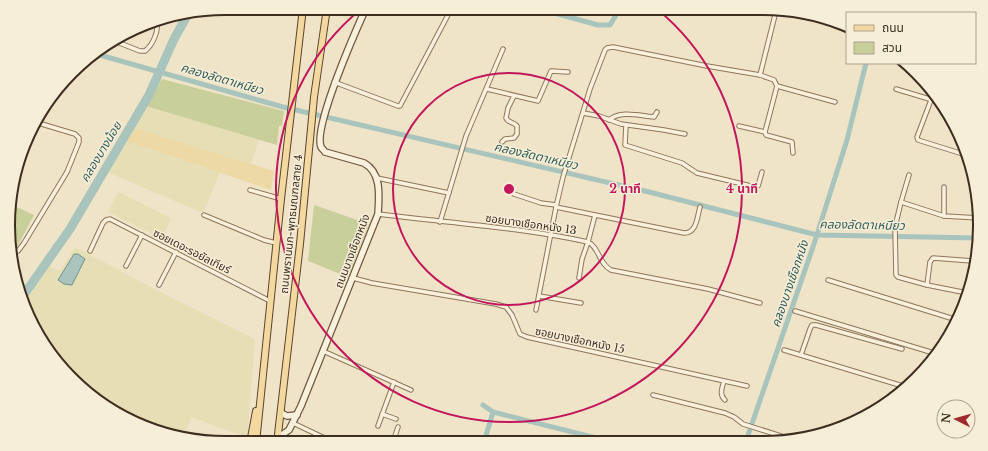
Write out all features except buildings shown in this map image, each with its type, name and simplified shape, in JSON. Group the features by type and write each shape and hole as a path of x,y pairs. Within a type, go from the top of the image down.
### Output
{"main road":[{"name":"ถนนพรานนก-พุทธมณฑลสาย 4","path":"257,436 276,243 302,15"},
{"name":"ถนนพรานนก-พุทธมณฑลสาย 4","path":"278,436 300,244 314,97 326,15"},
{"path":"251,436 263,380"}],"street":[{"path":"363,15 334,82 323,123 320,139 321,147 325,152 364,163 369,166 377,178 449,193"},
{"path":"334,82 400,106 448,15"},
{"path":"760,76 775,15"},
{"path":"120,43 140,51 145,51 152,44 158,26"},
{"path":"536,310 550,234 566,165 605,50 610,47 774,80 777,86 765,132"},
{"path":"440,222 462,146 503,49"},
{"path":"486,89 538,101 551,71 568,72"},
{"path":"777,86 835,102"},
{"path":"896,89 931,100 917,137 918,140 960,153"},
{"path":"502,142 505,139 514,138 516,134 516,124 507,120 506,115 514,96"},
{"path":"609,120 613,117 623,115 654,117 657,112"},
{"path":"583,113 599,116 626,125 685,134"},
{"path":"17,251 18,251 24,243 67,172 79,142 79,138 75,134 41,124"},
{"path":"626,125 625,145 682,163 696,173 755,187 758,186 762,172"},
{"path":"739,126 765,132 766,135 792,142 793,153"},
{"path":"909,175 895,227 896,275 898,277 927,286 962,292"},
{"name":"ถนนบางเชือกหนัง","path":"282,436 289,430 297,416 378,214 379,200 377,178"},
{"path":"944,187 944,216"},
{"path":"250,190 281,199"},
{"path":"514,194 541,203 684,233 689,233 692,231 700,207"},
{"path":"901,202 944,216 973,218"},
{"name":"ซอยบางเชือกหนัง 13","path":"378,214 440,222 502,227 550,234 588,242 592,244 604,266 611,270 708,289 760,302"},
{"path":"204,215 264,240 276,243"},
{"path":"579,278 582,259 595,215"},
{"name":"ซอยเดอะรอยัลเทียร์","path":"90,251 106,220 110,218 270,301"},
{"path":"126,266 142,235"},
{"path":"159,285 176,252"},
{"path":"927,286 930,262 934,258 970,261"},
{"name":"ซอยบางเชือกหนัง 15","path":"353,278 372,283 496,304 506,307 512,314 520,334 527,337 747,386"},
{"path":"828,280 951,318"},
{"path":"538,296 581,303"},
{"path":"795,311 931,352"},
{"path":"801,355 812,325 902,349"},
{"path":"784,350 900,385"},
{"path":"323,351 411,390"},
{"path":"724,381 721,392 725,400"},
{"path":"378,426 394,382"},
{"path":"653,395 725,413 734,417 743,424 779,436"},
{"path":"281,413 287,416 297,416"},
{"path":"382,414 396,419"},
{"path":"293,423 320,436"},
{"path":"395,436 398,427"}],"shaded area":[{"path":"146,106 259,139 251,164 134,128"},
{"path":"127,141 220,173 203,213 107,172"},
{"path":"118,192 171,218 162,239 108,212"},
{"path":"75,247 174,299 255,339 247,436 242,436 191,417 186,432 171,429 132,414 97,393 58,354 43,331 27,296 49,266 60,271"}],"green space":[{"path":"162,79 284,111 282,126 279,126 277,145 146,106"},
{"path":"314,205 369,224 348,277 308,261"},
{"path":"17,207 34,215 17,247 15,239 15,209"}],"sand":[{"path":"134,128 274,171 271,190 127,141"}],"water":[{"path":"74,254 78,254 85,259 72,285 64,284 58,280"}],"waterway":[{"path":"562,15 598,25 610,25 616,15"},
{"name":"คลองบางน้อย","path":"26,292 70,229 149,95 174,39 185,19"},
{"name":"คลองลัดตาเหนียว","path":"101,55 283,107 649,192 817,235 973,238"},
{"name":"คลองบางเชือกหนัง","path":"748,436 814,244 847,140 866,64"},
{"path":"483,405 493,412 588,436"},
{"path":"486,436 493,412"}]}
